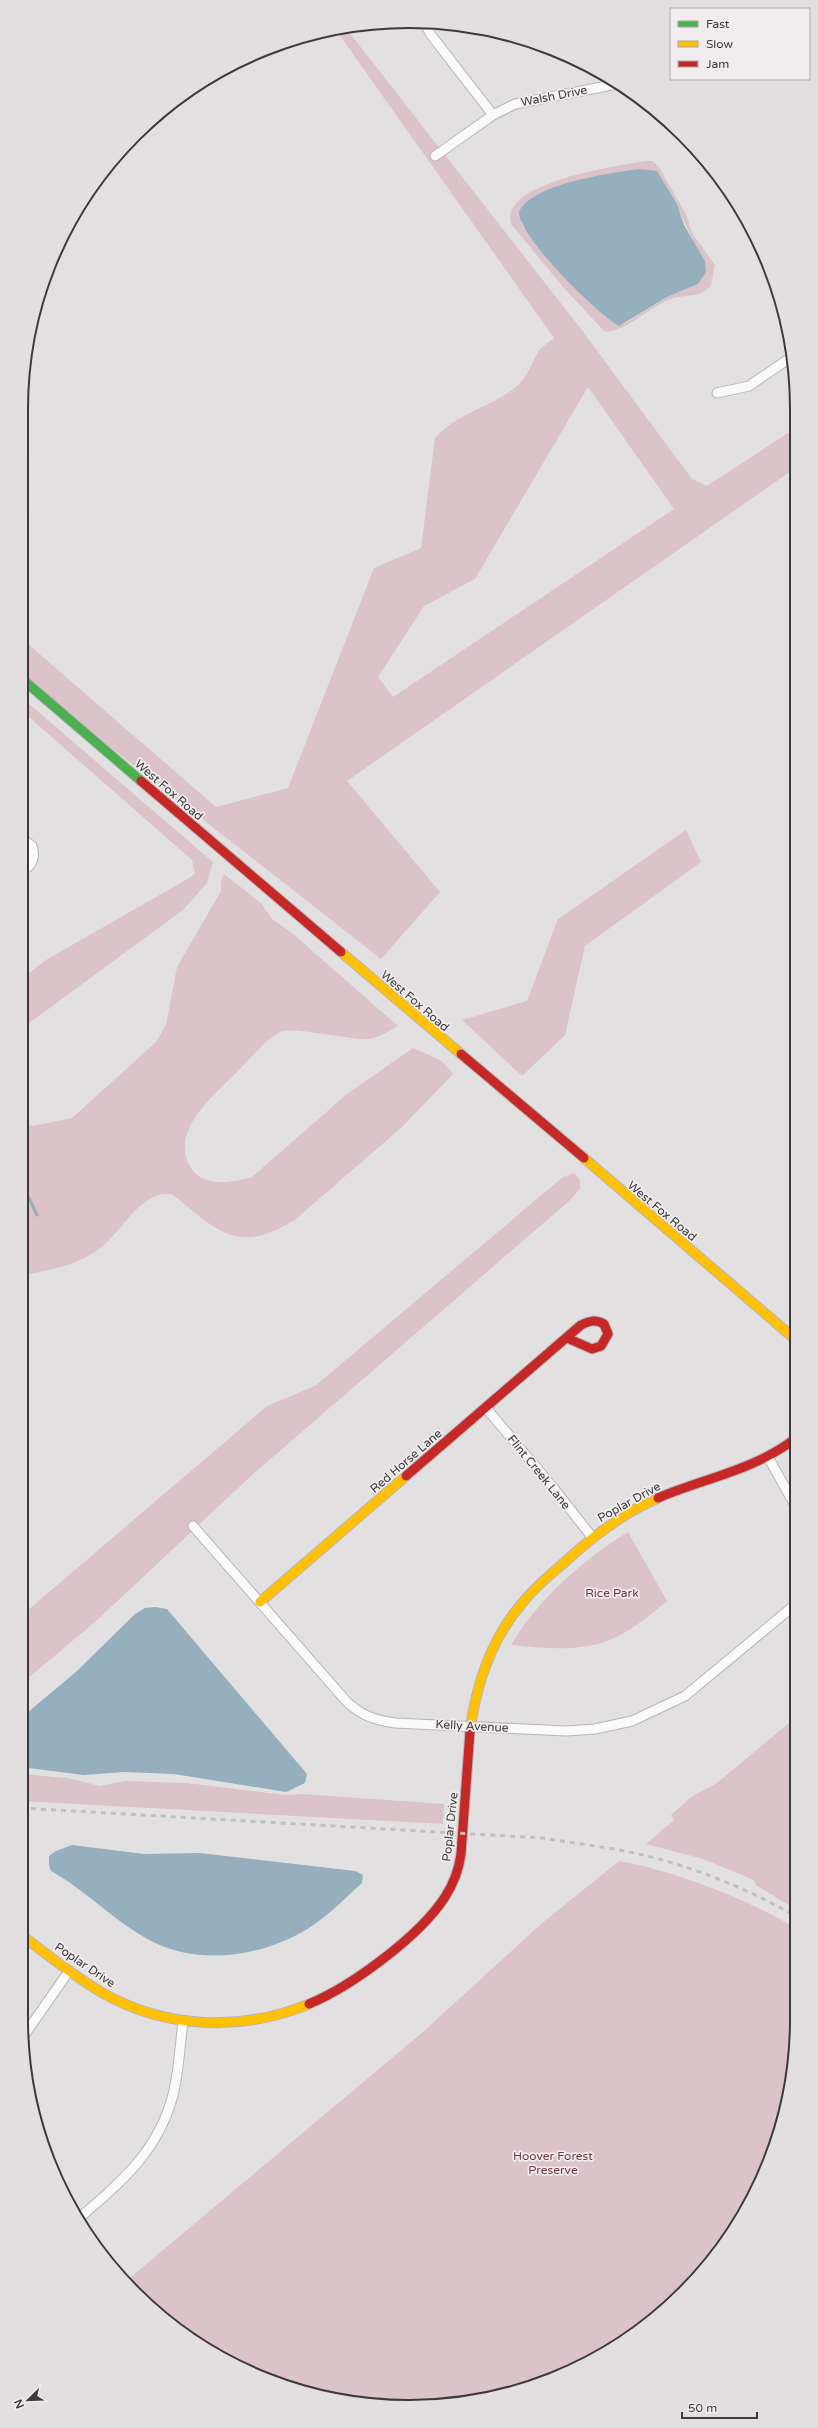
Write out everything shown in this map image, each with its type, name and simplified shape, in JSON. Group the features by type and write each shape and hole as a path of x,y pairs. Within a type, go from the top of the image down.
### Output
{"street":[{"path":"428,29 493,115"},
{"name":"Walsh Drive","path":"435,156 493,115 514,104 610,85"},
{"path":"717,393 749,386 787,360"},
{"name":"West Fox Road","path":"28,684 790,1335"},
{"path":"28,843 32,846 34,856 30,866 28,867"},
{"name":"Red Horse Lane","path":"260,1602 567,1338"},
{"name":"Flint Creek Lane","path":"486,1408 543,1475 592,1537"},
{"name":"Poplar Drive","path":"28,1940 69,1971 114,1999 157,2015 183,2021 209,2024 238,2024 276,2017 310,2005 349,1984 430,1916 448,1892 461,1855 470,1726 473,1704 482,1674 503,1629 518,1607 537,1587 592,1537 646,1503 768,1457 790,1442"},
{"path":"768,1457 790,1496"},
{"name":"Kelly Avenue","path":"193,1526 347,1702 359,1713 373,1719 395,1723 566,1732 613,1726 650,1714 685,1696 701,1685 790,1609"},
{"path":"28,2029 69,1971"},
{"path":"82,2215 125,2179 152,2146 163,2123 173,2094 183,2021"}],"green space":[{"path":"349,33 581,329 692,479 707,486 790,432 790,472 347,781 440,892 381,959 28,682 28,644 216,807 288,788 374,568 421,548 435,438 455,421 499,399 519,384 527,373 539,350 554,338 339,34","holes":["588,387 674,509 393,697 378,677 424,606 475,579"]},
{"path":"645,161 653,161 660,169 686,214 692,233 715,265 711,285 699,294 674,298 656,306 625,326 616,330 605,332 563,287 511,224 512,209 523,197 541,187 563,179 588,172","holes":["661,178 705,261 698,284 667,297 624,324 592,305 556,269 521,223 528,201 552,189"]},
{"path":"28,703 213,862 207,883 183,910 28,1024 28,974 46,960 195,874 192,860 28,716"},
{"path":"686,830 701,862 585,946 565,1035 522,1076 462,1020 527,1001 558,919"},
{"path":"224,874 262,904 272,919 292,933 398,1026 380,1036 368,1039 296,1031 280,1032 274,1036 263,1045 206,1104 188,1130 185,1144 186,1158 194,1172 206,1180 222,1182 230,1182 252,1177 347,1094 413,1048 442,1061 453,1074 402,1127 296,1219 276,1230 259,1236 243,1237 230,1234 216,1228 173,1195 162,1194 151,1198 142,1205 107,1242 90,1255 62,1267 28,1275 28,1125 33,1126 72,1118 156,1042 166,1025 177,967 221,891 221,880"},
{"path":"574,1173 580,1180 580,1189 568,1202 252,1475 95,1622 28,1678 28,1610 267,1406 315,1386 563,1177"},
{"name":"Rice Park","path":"628,1532 667,1601 642,1621 614,1638 602,1643 577,1648 511,1645 535,1611 563,1581 595,1555"},
{"path":"790,1722 790,1906 756,1885 754,1880 703,1859 646,1844 674,1820 671,1815 691,1797 717,1783"},
{"path":"28,1775 67,1778 100,1786 125,1781 187,1783 285,1795 302,1794 444,1804 443,1824 28,1801"},
{"name":"Hoover Forest Preserve","path":"619,1861 687,1879 734,1897 790,1925 790,2019 787,2069 783,2093 770,2141 751,2188 726,2231 695,2270 660,2305 621,2336 600,2349 578,2361 531,2380 490,2391 428,2398 364,2396 310,2387 287,2380 240,2361 197,2336 177,2321 130,2278 423,2032 541,1924"}],"water":[{"path":"638,169 657,171 677,204 684,225 705,261 706,272 698,284 667,297 619,326 594,306 560,274 531,239 522,224 519,212 527,202 539,194 555,187 591,177"},
{"path":"155,1607 167,1609 307,1774 305,1783 286,1792 174,1774 124,1772 83,1775 28,1768 28,1712 77,1671 135,1614 145,1608"},
{"path":"72,1845 144,1854 200,1853 355,1871 363,1875 362,1883 330,1912 309,1928 291,1938 253,1951 212,1956 192,1954 153,1942 139,1934 77,1888 51,1871 49,1856 56,1851"}],"waterway":[{"path":"28,1196 37,1215"}],"railway":[{"path":"28,1808 542,1838 614,1849 685,1867 732,1884 790,1913"}],"traffic: fast":[{"path":"28,684 141,781"}],"traffic: slow":[{"path":"341,952 461,1054"},
{"path":"584,1158 790,1335"},
{"path":"260,1602 406,1476"},
{"path":"470,1731 476,1696 487,1662 503,1630 524,1601 544,1580 598,1534 621,1518 658,1498"},
{"path":"28,1940 70,1972 101,1992 126,2004 151,2013 177,2019 204,2022 230,2022 257,2019 283,2013 309,2004"}],"traffic: jam":[{"path":"141,781 341,952"},
{"path":"461,1054 584,1158"},
{"path":"406,1476 581,1325 587,1322 598,1321 604,1324 608,1334 601,1346 592,1349 567,1338"},
{"path":"658,1498 747,1466 764,1458 790,1442"},
{"path":"309,2004 345,1985 384,1958 419,1928 434,1912 448,1892 456,1876 461,1854 470,1731"}]}
